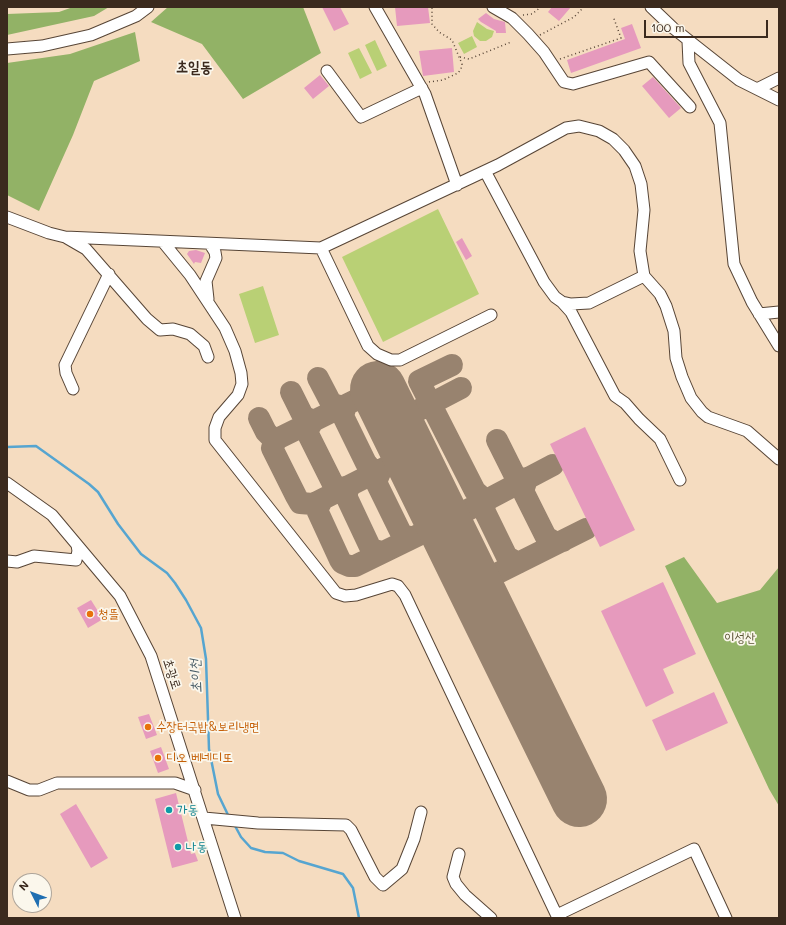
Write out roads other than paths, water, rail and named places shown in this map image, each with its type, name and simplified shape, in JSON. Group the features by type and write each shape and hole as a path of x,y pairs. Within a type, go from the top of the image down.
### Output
{"street":[{"path":"7,49 42,46 91,36 136,16 148,7"},
{"path":"375,7 425,85 457,185"},
{"path":"493,7 512,18 528,34 544,52 564,82 573,84 649,62 690,107"},
{"path":"651,7 688,41 721,68 757,90 779,100"},
{"path":"688,41 689,63 720,123 734,264 759,314 779,346"},
{"path":"327,72 361,117 425,85"},
{"path":"757,90 779,78"},
{"path":"7,217 64,237 321,248 457,185 566,128 579,126 599,131 613,139 624,150 635,166 641,184 644,210 640,251 644,276 660,294 666,306 674,331 676,358 682,378 696,406 708,417 747,431 779,459"},
{"path":"485,171 544,282 555,297 571,312 615,396 625,403 660,439 680,480"},
{"path":"64,237 86,250 109,274 147,319 160,330 173,329 190,334 204,346 208,357"},
{"path":"163,242 174,253 208,302 225,328 234,350 242,384 238,395 219,417 215,428 215,440 336,593 345,596 356,596 392,584 398,586 405,595 557,916 694,849 726,918"},
{"path":"208,302 205,286 208,275 216,258 216,252 210,244"},
{"path":"321,248 368,346 377,354 391,360 400,360 491,315"},
{"path":"73,388 66,373 65,364 109,274"},
{"path":"562,302 571,304 589,303 644,276"},
{"path":"759,314 779,312"},
{"name":"초광로","path":"7,483 52,515 120,596 151,656 235,918"},
{"path":"7,561 17,562 34,556 76,560 78,551 77,545"},
{"path":"7,781 29,790 39,790 57,783 176,784 195,790"},
{"path":"204,818 238,822 346,826 351,830 380,885 382,885 402,869 414,839 421,812"},
{"path":"459,854 453,877 456,884 465,895 491,918"}],"waterway":[{"name":"초이천","path":"7,447 36,446 89,484 98,492 118,524 141,554 167,573 186,600 201,628 206,659 209,749 218,794 229,817"},
{"name":"초이천","path":"234,824 241,837 251,848 265,852 283,853 299,861 343,874 353,888 359,918"}],"place":[{"name":"청뜰","path":"90,614"},
{"name":"수장터국밥&보리냉면","path":"148,727"},
{"name":"디오 베네디또","path":"158,758"},
{"name":"가동","path":"169,810"},
{"name":"나동","path":"178,847"}],"district":[{"name":"초일동","path":"194,67"}],"park label":[{"name":"이성산","path":"740,638"}]}
